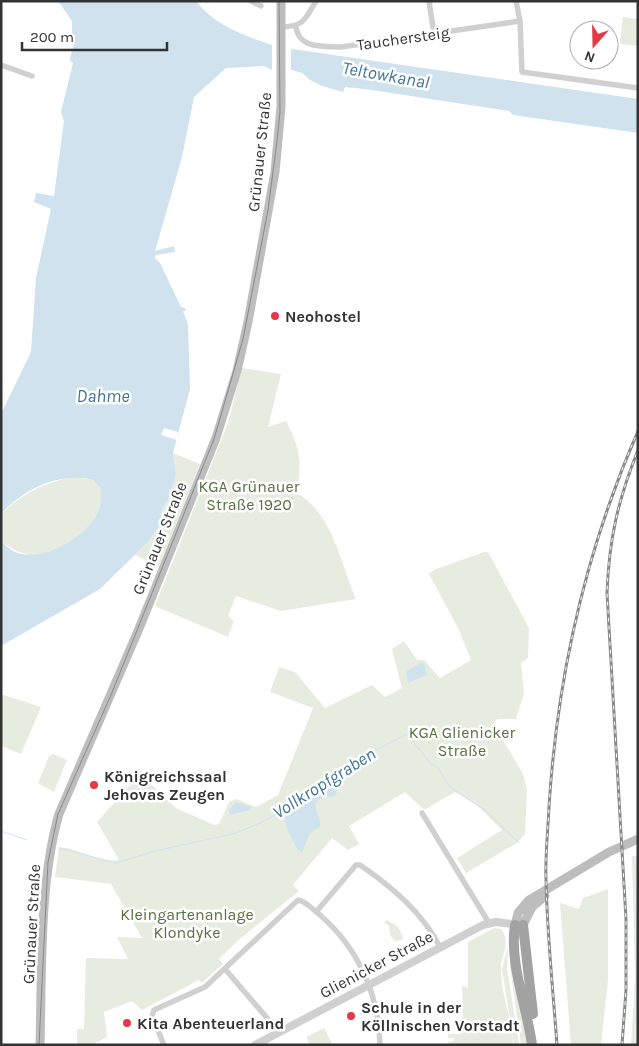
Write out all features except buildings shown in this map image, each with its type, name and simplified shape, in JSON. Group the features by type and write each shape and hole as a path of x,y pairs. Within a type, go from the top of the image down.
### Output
{"highway":[{"path":"519,925 514,944 532,1045"},
{"path":"519,925 538,1045"}],"main road":[{"name":"Grünauer Straße","path":"40,1045 49,859 54,831 59,814 138,631 216,438 229,399 248,322 278,146 282,87 281,1"},
{"path":"519,925 518,913 529,900 609,852 638,839"},
{"path":"519,925 532,907 542,898 618,854 638,846"}],"street":[{"path":"250,1 261,6"},
{"path":"282,30 296,27 303,23 316,1"},
{"path":"429,1 434,34"},
{"path":"516,1 520,21 522,72 638,88"},
{"name":"Tauchersteig","path":"296,27 297,35 302,41 320,46 341,47 520,21"},
{"path":"1,65 32,76"},
{"path":"422,813 489,923 519,925"},
{"path":"316,912 356,865 360,864 420,915 430,927 440,947"},
{"path":"164,1045 152,1013 200,990 225,970 298,900 301,900 316,912 344,937 369,985 377,1010 380,1045"},
{"name":"Glienicker Straße","path":"255,1045 489,923"},
{"path":"225,970 279,1032"}],"green space":[{"path":"623,17 638,19 638,46 620,44"},
{"name":"KGA Grünauer Straße 1920","path":"242,368 281,374 268,427 286,421 299,456 300,464 296,493 308,501 327,525 356,599 281,611 236,596 228,616 234,621 228,637 155,606 228,423"},
{"name":"KGA Grünauer Straße 1920","path":"173,453 200,464 159,566 135,555 149,541 162,518 161,512 170,494 176,474"},
{"path":"73,477 93,480 101,489 98,512 79,536 60,549 39,555 22,553 2,542 1,514 17,500 34,490 53,482"},
{"path":"488,552 529,628 528,658 521,663 524,693 516,719 497,719 493,723 523,774 527,789 525,834 517,843 466,873 457,858 502,830 478,806 455,792 424,810 405,792 349,826 359,844 348,850 332,838 293,885 299,891 241,938 219,959 223,964 202,983 199,980 142,1010 132,1001 104,1012 107,1037 92,1045 77,1045 77,1029 84,1029 86,958 128,959 117,937 142,938 111,884 55,877 59,847 104,859 119,860 97,822 140,774 176,808 214,825 219,824 229,802 236,799 256,807 278,795 313,708 270,692 279,667 295,672 325,708 372,685 385,697 402,688 392,649 404,641 417,660 424,660 440,678 471,660 458,628 429,574 434,570"},
{"path":"1,694 41,707 21,754 1,746"},
{"path":"53,754 67,760 54,792 38,783 49,756"},
{"path":"632,856 638,856 638,1045 631,1045 635,978"},
{"path":"608,889 608,980 601,1045 571,1045 560,903 579,909 583,898"},
{"path":"387,920 398,927 403,936 402,940 395,941 390,935 389,925 384,923"},
{"path":"494,928 501,929 506,939 501,965 513,1045 448,1045 448,1042 454,1041 454,1038 448,1038 448,1034 459,1034 459,1022 467,1021 463,1019 462,986 468,988 468,942"},
{"path":"508,946 507,968 519,1044 514,1044 502,969"},
{"path":"512,947 529,1045 521,1045 510,967"},
{"path":"324,1028 333,1045 310,1045 306,1037"}],"water":[{"name":"Dahme","path":"58,1 196,1 213,18 233,30 278,47 638,99 638,133 513,115 509,111 365,89 345,87 343,92 322,86 310,80 302,73 292,70 272,70 264,66 226,68 194,97 182,157 155,251 174,246 175,252 156,255 155,258 160,263 181,307 185,308 186,311 183,311 188,324 190,389 173,453 176,474 170,495 161,512 160,524 149,541 100,589 1,646 1,540 12,550 24,554 39,554 54,550 81,534 98,512 101,500 101,489 93,480 68,478 55,480 31,490 1,514 1,414 31,352 36,278 51,209 34,202 36,193 54,196 64,121 61,112 73,63 70,61 75,36 72,33 72,21"},
{"path":"420,663 424,663 427,675 408,683 406,672"},
{"path":"326,786 333,786 337,792 335,796 323,797 316,802 320,827 310,833 302,852 298,850 288,830 285,821 286,810"},
{"path":"236,802 251,807 250,810 230,815 229,810"}],"pier":[{"path":"272,42 291,46 291,72 272,72"},
{"path":"164,428 178,432 177,440 161,435"}],"waterway":[{"name":"Vollkropfgraben","path":"320,789 365,761 374,751 407,734 431,764 437,767 450,787 486,811 519,843"},
{"name":"Vollkropfgraben","path":"301,801 313,793"},
{"name":"Vollkropfgraben","path":"59,848 116,863 155,851 236,833 296,804"},
{"name":"Vollkropfgraben","path":"1,831 27,840"}],"tram line":[{"path":"39,1045 48,862 58,814 111,695 214,439 243,339 268,210 277,141 280,112 279,1"}],"railway":[{"path":"557,1045 549,941 546,852 553,759 559,711 577,615 589,568 603,522 638,431"},
{"path":"622,1045 626,990 626,919 607,593 612,537 625,486 638,450"}],"place":[{"name":"Neohostel","path":"275,316"},
{"name":"Königreichssaal Jehovas Zeugen","path":"94,785"},
{"name":"Schule in der Köllnischen Vorstadt","path":"351,1016"},
{"name":"Kita Abenteuerland","path":"127,1023"}],"water label":[{"name":"Teltowkanal","path":"386,75"}],"park label":[{"name":"KGA Glienicker Straße","path":"462,741"},
{"name":"Kleingartenanlage Klondyke","path":"187,923"}]}
